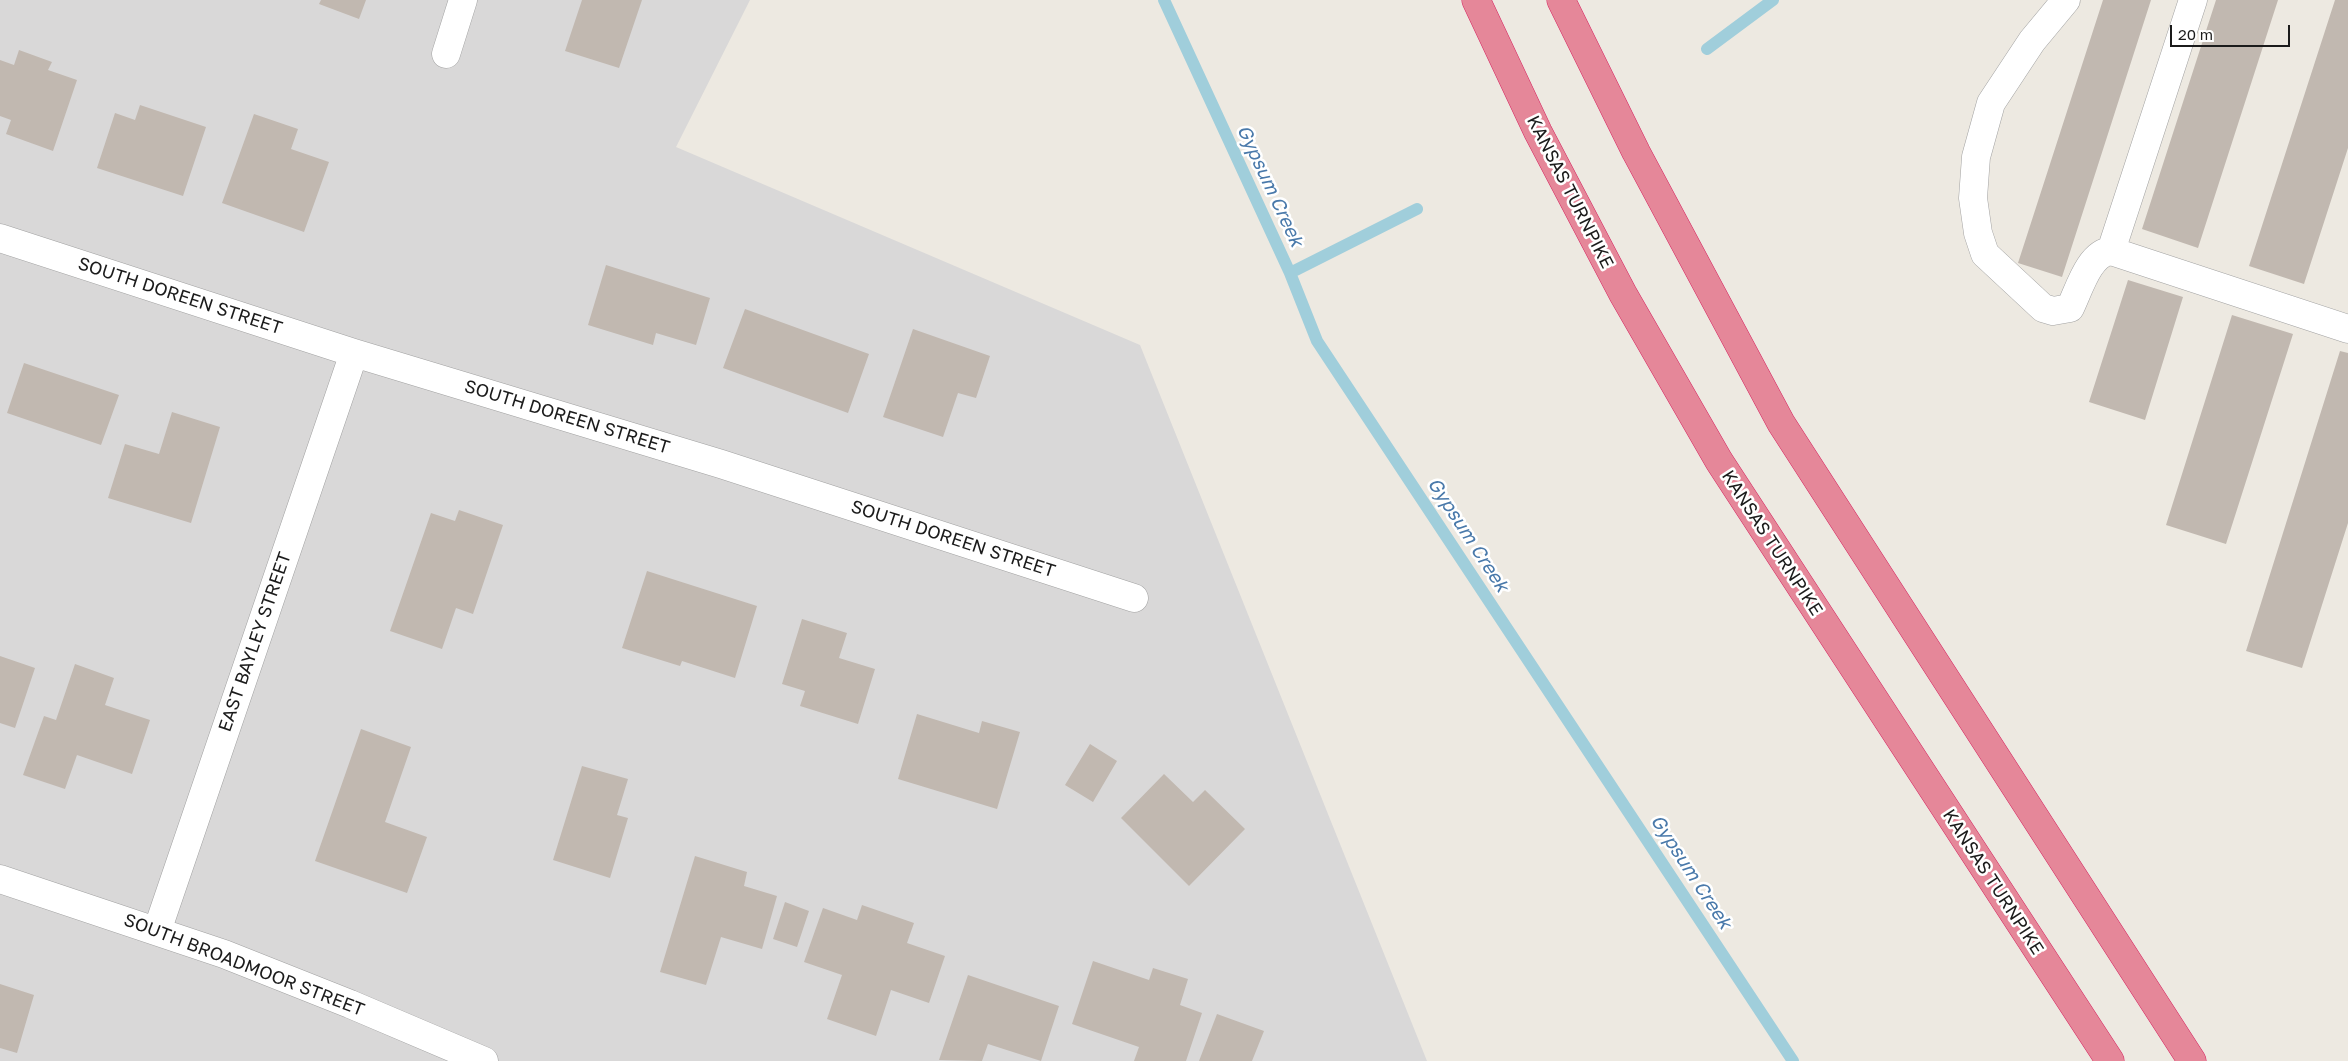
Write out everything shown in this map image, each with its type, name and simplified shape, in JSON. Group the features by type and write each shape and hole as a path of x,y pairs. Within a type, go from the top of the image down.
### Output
{"highway":[{"name":"KANSAS TURNPIKE","path":"1476,0 1538,132 1614,277 1719,461 2110,1061"},
{"path":"1561,0 1636,152 1781,423 2192,1061"}],"street":[{"path":"446,54 463,0"},
{"path":"2066,0 2032,40 1991,103 1976,157 1973,198 1978,233 1985,254 2043,308 2053,312 2070,308 2093,261 2103,252 2111,251 2348,329"},
{"path":"2111,251 2193,0"},
{"name":"SOUTH DOREEN STREET","path":"0,238 354,353 721,464 1134,598"},
{"name":"EAST BAYLEY STREET","path":"157,931 354,353"},
{"name":"SOUTH BROADMOOR STREET","path":"0,879 224,954 350,1004 484,1061"}],"shaded area":[{"path":"0,0 750,0 676,147 1140,345 1427,1061 0,1061"}],"building":[{"path":"321,0 366,0 359,19 319,4"},
{"path":"582,0 642,0 619,68 565,51"},
{"path":"2103,0 2151,0 2062,277 2018,263"},
{"path":"2216,0 2278,0 2198,248 2142,229"},
{"path":"2335,0 2348,0 2348,148 2304,284 2249,266"},
{"path":"19,50 52,62 48,70 77,80 53,151 6,134 11,120 0,116 0,60 14,65"},
{"path":"140,105 206,127 183,196 97,168 115,113 135,120"},
{"path":"254,114 298,129 291,149 329,162 304,232 222,203"},
{"path":"606,265 710,298 696,345 656,333 653,345 588,325"},
{"path":"2128,280 2183,297 2145,420 2089,402"},
{"path":"745,309 869,354 848,413 723,368"},
{"path":"2232,315 2293,334 2226,544 2166,525"},
{"path":"913,329 990,356 976,398 958,393 943,437 883,417"},
{"path":"2340,351 2348,353 2348,523 2302,668 2246,651"},
{"path":"24,363 119,395 101,445 7,413"},
{"path":"172,412 220,427 191,523 108,498 125,444 159,454"},
{"path":"459,510 503,525 473,614 456,608 442,649 390,631 431,513 455,521"},
{"path":"647,571 757,606 735,678 682,661 680,666 622,648"},
{"path":"802,619 847,633 839,658 875,669 858,724 800,706 805,691 782,684"},
{"path":"0,656 35,668 15,728 0,723"},
{"path":"75,664 114,678 105,705 150,720 132,774 77,755 65,789 23,775 44,716 56,720"},
{"path":"917,714 979,733 982,721 1020,732 997,809 898,779"},
{"path":"361,729 411,747 385,822 427,837 407,893 315,861"},
{"path":"1090,744 1117,761 1093,802 1065,785"},
{"path":"582,766 628,779 617,815 628,818 610,878 553,860"},
{"path":"1164,774 1193,802 1205,790 1245,829 1189,886 1121,818"},
{"path":"695,856 747,872 744,886 777,896 762,949 721,937 706,985 660,972"},
{"path":"785,902 809,911 797,947 773,939"},
{"path":"862,905 914,923 907,943 945,956 929,1003 891,990 876,1036 827,1019 842,975 804,962 823,908 857,920"},
{"path":"1093,961 1149,980 1153,968 1188,979 1180,1005 1202,1013 1186,1061 1134,1061 1139,1047 1072,1024"},
{"path":"968,975 1059,1006 1041,1061 988,1044 982,1061 939,1060"},
{"path":"0,984 34,995 17,1053 0,1048"},
{"path":"1217,1014 1264,1031 1252,1061 1199,1061"}],"waterway":[{"name":"Gypsum Creek","path":"1164,0 1290,273 1317,341 1793,1061"},
{"path":"1707,49 1773,0"},
{"path":"1290,273 1417,209"}]}
